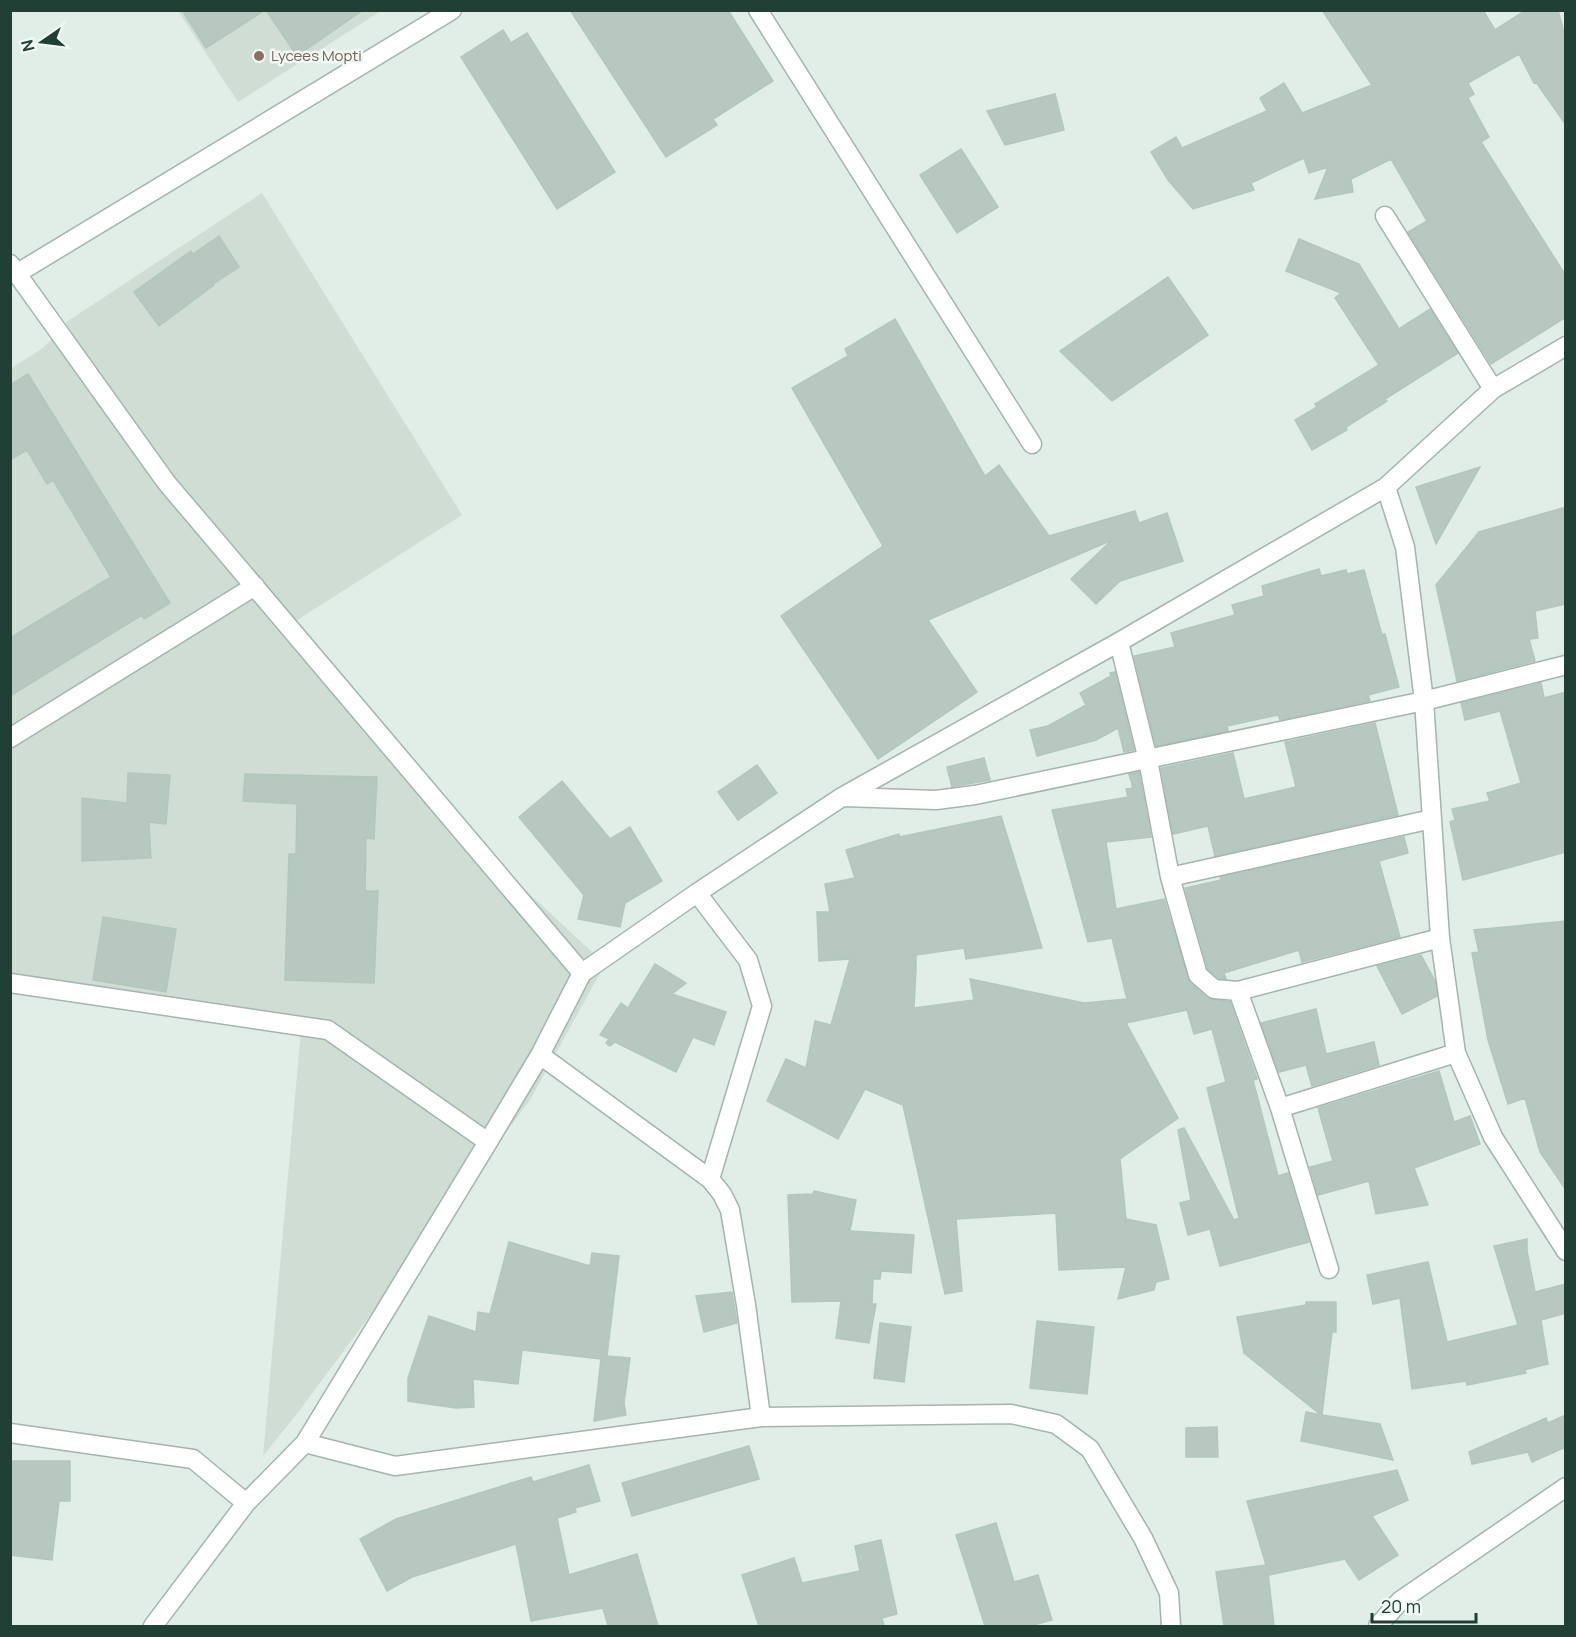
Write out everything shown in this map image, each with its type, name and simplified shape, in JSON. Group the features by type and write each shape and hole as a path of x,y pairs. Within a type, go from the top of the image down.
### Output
{"street":[{"path":"452,10 13,269 166,482 582,973"},
{"path":"758,10 1032,444"},
{"path":"1385,216 1493,389"},
{"path":"153,1626 246,1503 305,1443 489,1142 540,1055 582,973 842,797 1119,642 1386,487 1493,389 1566,346"},
{"path":"1386,487 1405,547 1424,701 1440,938 1456,1053 1493,1137 1566,1251"},
{"path":"10,738 255,586"},
{"path":"1119,642 1148,760 1170,877 1197,975 1214,989 1238,991 1440,938"},
{"path":"842,797 936,800 975,795 1424,701 1566,665"},
{"path":"1170,877 1432,819"},
{"path":"697,893 748,960 762,1006 710,1179"},
{"path":"10,983 328,1030 489,1142"},
{"path":"1238,991 1280,1108 1329,1269"},
{"path":"1280,1108 1456,1053"},
{"path":"540,1055 710,1179 723,1194 730,1210 761,1417"},
{"path":"305,1443 395,1466 761,1417 1011,1414 1056,1424 1090,1449 1143,1538 1169,1593 1171,1626"},
{"path":"10,1433 193,1459 246,1503"},
{"path":"1378,1626 1400,1601 1566,1487"}],"shaded area":[{"name":"Lycees Mopti","path":"178,11 381,11 238,102"},
{"path":"262,193 462,515 280,631 427,799 605,964 530,1100 299,1411 263,1456 302,1019 11,975 10,369 43,348 68,321"}],"building":[{"path":"182,10 265,10 206,48"},
{"path":"266,10 363,10 297,56"},
{"path":"570,10 728,10 773,81 713,119 717,125 666,157"},
{"path":"1322,10 1483,10 1495,30 1526,10 1558,10 1566,40 1566,125 1536,82 1534,83 1519,54 1468,83 1474,94 1468,98 1489,137 1481,142 1566,276 1566,317 1491,364 1408,232 1427,221 1391,159 1351,179 1353,192 1315,199 1328,167 1309,173 1304,158 1251,183 1254,190 1193,209 1168,180 1151,152 1176,137 1182,148 1267,111 1260,98 1284,83 1302,113 1372,85"},
{"path":"503,30 511,43 527,33 615,172 557,209 461,57"},
{"path":"1055,94 1064,130 1005,145 987,111"},
{"path":"961,149 998,207 957,233 920,175"},
{"path":"219,236 239,267 159,326 134,292 191,251 193,254"},
{"path":"1299,239 1359,264 1399,329 1430,309 1458,353 1385,399 1387,401 1346,427 1347,430 1312,450 1295,420 1317,407 1315,404 1379,365 1335,298 1341,293 1286,271"},
{"path":"1168,277 1208,335 1112,401 1060,351"},
{"path":"895,319 985,476 999,465 1049,536 1135,511 1139,523 1167,513 1183,561 1120,581 1096,604 1071,579 1112,540 928,620 977,692 878,759 781,616 883,546 792,388 848,356 845,349"},
{"path":"28,374 170,603 144,619 142,615 10,696 10,638 111,577 53,480 47,484 27,450 10,460 10,385"},
{"path":"1480,467 1436,544 1416,487"},
{"path":"1566,507 1566,604 1535,611 1538,638 1529,639 1535,661 1457,681 1436,585 1479,532"},
{"path":"1319,569 1321,576 1346,570 1347,574 1364,570 1399,687 1368,695 1370,701 1280,720 1278,715 1227,726 1228,731 1156,746 1134,656 1175,647 1171,633 1235,615 1232,605 1264,596 1262,586"},
{"path":"1115,672 1134,750 1124,752 1118,728 1096,740 1037,756 1030,730 1048,726 1086,705 1080,693"},
{"path":"1541,683 1544,698 1566,692 1566,852 1463,880 1450,822 1455,820 1452,809 1490,801 1487,793 1521,783 1500,711 1465,720 1461,703"},
{"path":"1375,723 1398,815 1215,856 1208,826 1173,834 1161,768 1233,753 1244,799 1296,787 1285,742"},
{"path":"984,758 990,780 952,787 947,767"},
{"path":"757,765 777,793 738,820 718,792"},
{"path":"1139,772 1151,837 1106,842 1116,909 1164,899 1190,983 1207,998 1230,1002 1257,1079 1253,1080 1278,1176 1288,1173 1309,1242 1220,1266 1210,1229 1188,1235 1180,1203 1191,1200 1178,1130 1184,1128 1234,1220 1239,1218 1207,1088 1226,1082 1212,1029 1194,1034 1187,1010 1126,1023 1178,1118 1120,1159 1126,1219 1156,1225 1169,1279 1156,1282 1154,1290 1118,1299 1126,1267 1059,1270 1056,1213 956,1219 962,1291 945,1294 903,1105 865,1089 838,1139 767,1101 786,1059 806,1068 815,1021 831,1025 850,959 819,961 817,912 830,912 825,884 855,878 846,850 899,834 899,837 1001,816 1042,948 966,959 964,948 916,955 916,965 910,966 916,967 914,1008 974,1000 970,979 1084,1003 1127,999 1112,938 1088,942 1052,810 1128,797 1126,789 1133,788 1129,774"},
{"path":"128,773 170,775 166,824 149,822 151,858 82,861 82,798 127,803"},
{"path":"245,774 377,777 374,839 366,838 365,891 378,891 374,983 285,980 289,854 296,854 297,804 243,801"},
{"path":"562,781 610,839 630,827 662,881 625,903 620,927 578,919 584,895 519,817"},
{"path":"1404,837 1408,853 1379,861 1400,937 1302,962 1299,950 1224,973 1226,979 1219,978 1208,969 1185,888 1221,880 1220,877"},
{"path":"103,917 176,929 166,992 93,980"},
{"path":"1566,921 1566,1190 1540,1152 1525,1098 1508,1104 1488,1040 1472,953 1479,952 1474,930"},
{"path":"1421,955 1435,981 1437,996 1402,1014 1377,966"},
{"path":"655,964 686,983 672,994 726,1012 714,1045 693,1037 676,1072 615,1042 610,1046 606,1043 609,1039 600,1035 621,1003 628,1008"},
{"path":"1316,1009 1326,1054 1374,1042 1379,1065 1312,1086 1306,1065 1279,1072 1261,1023"},
{"path":"1439,1071 1454,1122 1470,1116 1480,1144 1414,1168 1428,1205 1376,1214 1369,1181 1318,1195 1310,1167 1333,1161 1318,1108"},
{"path":"814,1191 856,1200 850,1231 914,1235 911,1273 881,1271 880,1279 873,1279 872,1304 876,1304 869,1343 836,1338 841,1301 792,1302 788,1195 813,1194"},
{"path":"1527,1239 1535,1292 1566,1284 1566,1313 1541,1320 1548,1364 1524,1370 1526,1373 1467,1385 1466,1381 1412,1389 1400,1298 1373,1304 1367,1275 1428,1262 1447,1342 1518,1325 1494,1246"},
{"path":"509,1242 590,1266 592,1253 619,1256 607,1356 630,1358 624,1403 626,1415 594,1421 601,1359 522,1350 518,1384 473,1379 474,1407 456,1408 408,1401 408,1378 429,1316 476,1332 478,1312 490,1314"},
{"path":"732,1292 737,1323 704,1332 696,1296"},
{"path":"1306,1302 1336,1302 1336,1332 1332,1332 1322,1415 1380,1424 1393,1460 1301,1441 1306,1412 1321,1415 1244,1353 1237,1317 1306,1305"},
{"path":"1037,1321 1094,1327 1087,1394 1030,1388"},
{"path":"880,1323 911,1327 904,1382 874,1378"},
{"path":"1566,1415 1566,1447 1532,1462 1528,1452 1472,1464 1469,1452 1546,1418 1548,1423"},
{"path":"1217,1427 1218,1457 1186,1457 1186,1428"},
{"path":"749,1446 759,1479 632,1516 622,1483"},
{"path":"10,1461 70,1461 70,1501 59,1501 52,1560 10,1555"},
{"path":"589,1465 600,1501 575,1508 576,1512 557,1518 569,1575 637,1554 658,1626 608,1626 603,1608 531,1621 516,1544 412,1577 387,1591 360,1539 396,1519 531,1477 533,1482"},
{"path":"1397,1470 1408,1500 1372,1516 1398,1555 1359,1580 1345,1559 1269,1575 1268,1572 1274,1626 1224,1626 1216,1572 1266,1565 1247,1501"},
{"path":"996,1523 1014,1582 1038,1575 1052,1620 1030,1626 985,1626 956,1535"},
{"path":"881,1540 897,1614 882,1618 884,1626 759,1626 742,1575 794,1558 802,1583 860,1571 855,1546"}],"place":[{"name":"Lycees Mopti","path":"259,56"}]}
